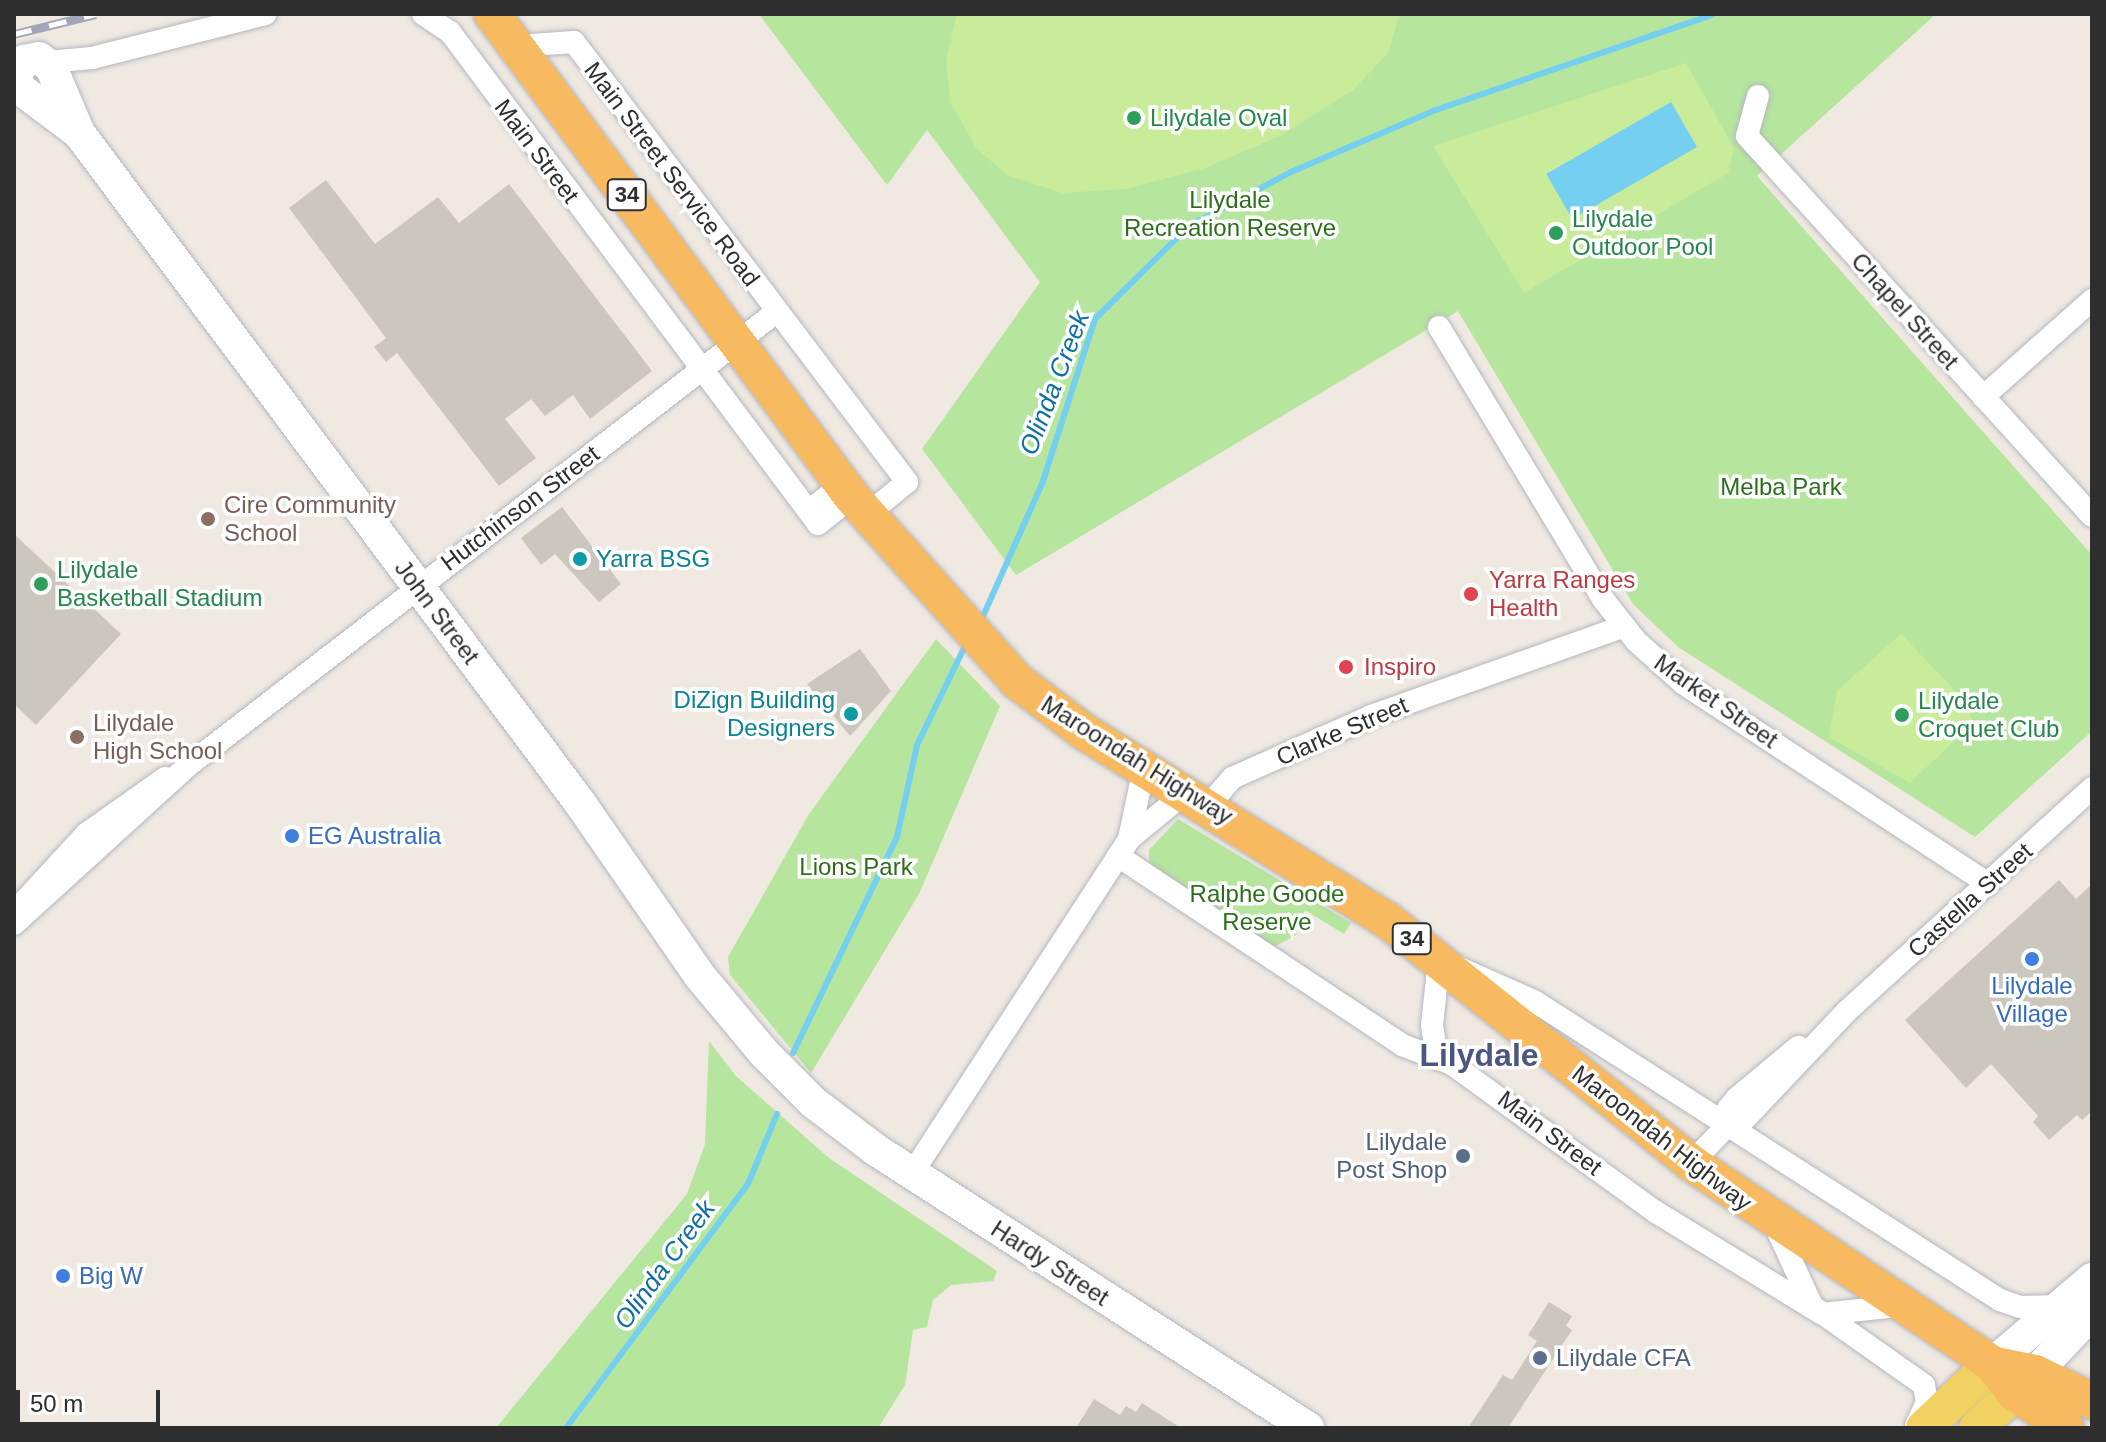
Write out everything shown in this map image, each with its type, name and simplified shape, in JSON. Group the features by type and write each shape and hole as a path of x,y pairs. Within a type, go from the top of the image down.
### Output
{"highway":[{"name":"34","path":"492,14 854,499"},
{"name":"Maroondah Highway","path":"854,499 957,621 1032,695 1144,768 1345,891 1439,959 1691,1163 1775,1225 1898,1306 2025,1383 2092,1401"},
{"name":"Maroondah Highway","path":"2025,1383 2066,1428"}],"main road":[{"name":"John Street","path":"26,75 79,133 417,586 699,975 799,1088"},
{"name":"Hardy Street","path":"799,1088 911,1175 1308,1428"},
{"path":"1924,1428 1992,1364 2092,1279"},
{"path":"1977,1428 2092,1313"}],"street":[{"path":"26,75 266,14"},
{"name":"Main Street","path":"423,14 450,32 704,370"},
{"name":"Main Street Service Road","path":"516,46 574,42 775,313"},
{"name":"Chapel Street","path":"1758,96 1747,136 2092,516"},
{"path":"1983,397 2092,300"},
{"path":"704,370 818,524 854,499 907,482 775,313 738,344"},
{"name":"Market Street","path":"1439,327 1623,627 1684,684 1988,884"},
{"name":"Hutchinson Street","path":"14,924 130,798 190,764 417,586 738,344"},
{"name":"Clarke Street","path":"1123,847 1232,778 1371,716 1623,627"},
{"name":"Clarke Street","path":"911,1175 1123,847 1144,768"},
{"name":"Castella Street","path":"1691,1163 1728,1125 1742,1122 1847,1011 2092,788"},
{"name":"Hutchinson Street","path":"14,913 92,841"},
{"name":"Main Street","path":"1123,847 1391,1038 1437,1057 1510,1102 1656,1212 1821,1313 1921,1381 1927,1402 1915,1428"},
{"path":"1437,1057 1432,1025 1439,959 1534,1001 2000,1300 2020,1307 2060,1306"},
{"path":"1775,1225 1797,1283 1821,1313 1898,1306"}],"green space":[{"path":"759,14 1936,14 1757,176 2092,555 2092,731 1975,837 1678,647 1633,604 1458,311 1016,575 922,449 1040,282 927,130 887,185"},
{"name":"Lilydale Oval","path":"957,14 1400,14 1388,53 1353,90 1282,135 1205,168 1126,189 1062,193 1007,175 977,149 950,102 946,61"},
{"name":"Lilydale Outdoor Pool","path":"1686,63 1734,148 1728,173 1524,293 1433,146"},
{"name":"Lilydale Croquet Club","path":"1901,634 1969,705 1972,724 1910,783 1829,737 1837,691"},
{"name":"Lions Park","path":"936,639 1000,706 919,894 811,1073 730,975 728,957 809,814"},
{"name":"Ralphe Goode Reserve","path":"1178,819 1351,923 1344,934 1305,910 1296,935 1274,947 1149,865 1149,850"},
{"path":"709,1041 736,1076 829,1158 997,1271 993,1281 951,1285 933,1300 927,1327 913,1330 905,1385 878,1428 496,1428 687,1194 705,1144"}],"water":[{"path":"1671,102 1697,147 1572,219 1546,174"}],"building":[{"path":"326,180 375,244 438,197 459,223 509,184 652,371 590,419 573,395 545,416 531,399 505,419 536,458 499,486 397,353 386,362 374,347 386,338 289,208"},
{"name":"Yarra BSG","path":"562,507 621,584 599,602 555,554 541,565 521,538"},
{"name":"Lilydale Basketball Stadium","path":"14,534 121,634 36,725 14,704"},
{"name":"DiZign Building Designers","path":"860,649 891,691 850,736 807,684"},
{"name":"Lilydale Village","path":"2059,880 2076,899 2092,884 2092,1111 2082,1120 2077,1115 2049,1140 2033,1122 2038,1116 1991,1064 1966,1088 1905,1020"},
{"name":"Lilydale CFA","path":"1549,1302 1572,1316 1566,1326 1572,1330 1508,1428 1468,1428 1503,1375 1512,1380 1537,1341 1528,1335"},
{"path":"1094,1399 1120,1415 1126,1406 1136,1412 1142,1403 1181,1428 1076,1428"}],"waterway":[{"name":"Olinda Creek","path":"980,623 1042,484 1095,319 1189,226 1291,172 1436,110 1712,15"},
{"name":"Olinda Creek","path":"793,1053 897,837 917,745 967,642"},
{"name":"Olinda Creek","path":"566,1428 748,1184 777,1114"}],"railway":[{"path":"14,34 96,14"}],"place":[{"name":"Lilydale Oval","path":"1134,118"},
{"name":"Lilydale Outdoor Pool","path":"1556,233"},
{"name":"Cire Community School","path":"208,519"},
{"name":"Yarra BSG","path":"580,559"},
{"name":"Lilydale Basketball Stadium","path":"41,584"},
{"name":"Yarra Ranges Health","path":"1471,594"},
{"name":"Inspiro","path":"1346,667"},
{"name":"DiZign Building Designers","path":"851,714"},
{"name":"Lilydale Croquet Club","path":"1902,715"},
{"name":"Lilydale High School","path":"77,737"},
{"name":"EG Australia","path":"292,836"},
{"name":"Lilydale Village","path":"2032,959"},
{"name":"Lilydale Post Shop","path":"1463,1156"},
{"name":"Big W","path":"63,1276"},
{"name":"Lilydale CFA","path":"1540,1358"}],"district":[{"name":"Lilydale","path":"1479,1055"}],"park label":[{"name":"Lilydale Recreation Reserve","path":"1230,214"},
{"name":"Melba Park","path":"1781,487"}]}
